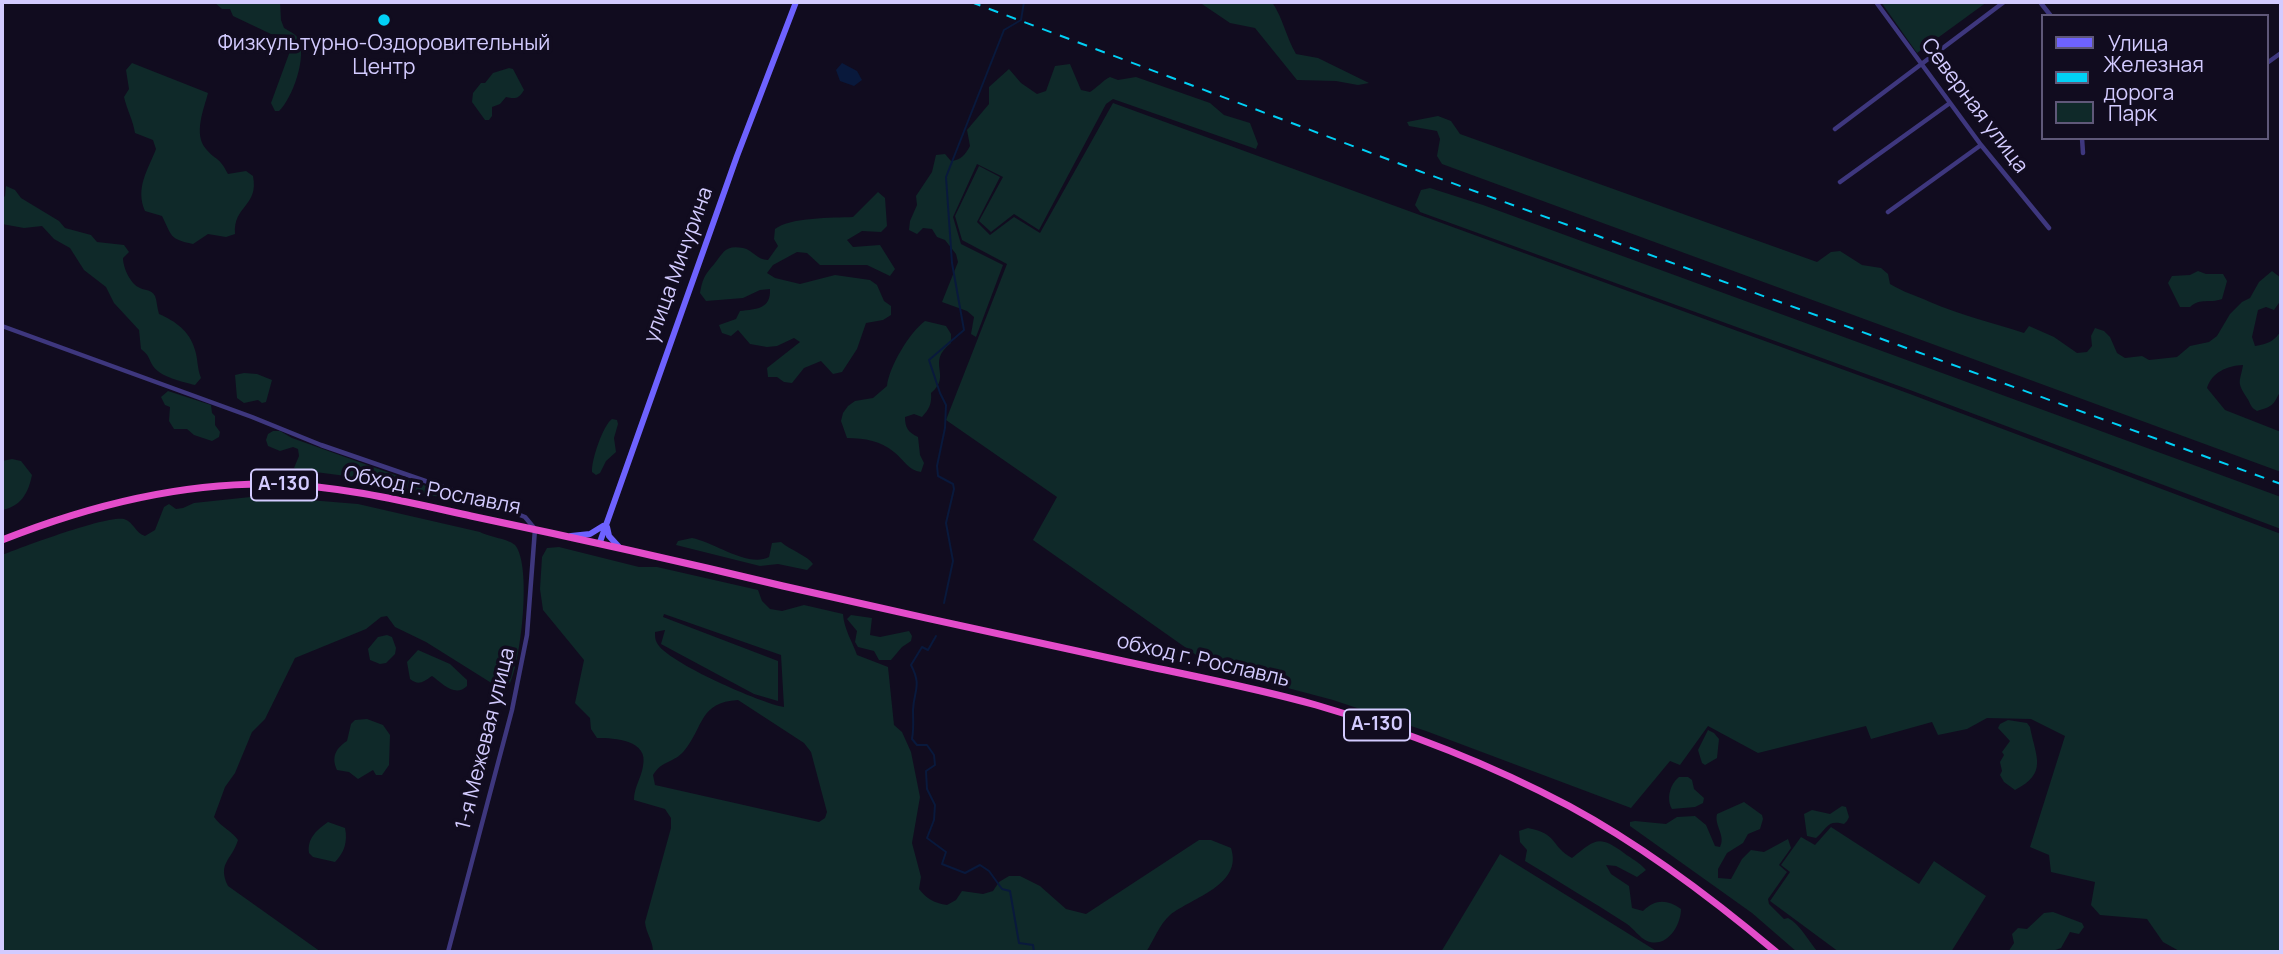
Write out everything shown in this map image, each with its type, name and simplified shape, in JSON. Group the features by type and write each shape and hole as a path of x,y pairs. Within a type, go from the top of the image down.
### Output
{"highway":[{"name":"Обход г. Рославля","path":"2,540 132,498 229,485 278,484 324,488 569,536"},
{"name":"обход г. Рославль","path":"569,536 827,596 1270,693 1385,728 1531,787 1597,822 1685,881 1776,952"}],"main road":[{"name":"улица Мичурина","path":"600,542 737,156 796,2"},
{"path":"569,536 597,532 606,522"},
{"path":"606,522 609,537 619,547"}],"street":[{"name":"Северная улица","path":"1876,2 1982,145 2049,228"},
{"path":"1835,129 2004,2"},
{"path":"1840,182 1950,103"},
{"path":"2082,140 2083,153"},
{"path":"1888,212 1982,145"},
{"path":"2,326 252,417 321,445 492,504 525,517 535,529"},
{"name":"1-я Межевая улица","path":"448,952 512,710 527,635 535,529"}],"green space":[{"path":"214,2 280,2 284,28 298,38 301,55 297,77 289,97 279,111 275,111 271,103 293,43 287,35 271,34 233,16 230,9 222,9"},
{"path":"1199,2 1272,2 1296,54 1318,58 1369,83 1358,85 1336,81 1297,80 1255,28 1230,23"},
{"path":"1881,2 1987,2 1917,53"},
{"path":"132,63 208,93 200,129 202,143 228,174 246,171 253,176 252,194 235,224 235,234 226,237 208,234 193,244 185,242 172,236 162,216 145,211 142,187 156,149 153,140 135,133 125,102 124,97 129,89 126,70"},
{"path":"1070,64 1081,90 1090,92 1110,77 1118,80 1136,77 1210,103 1224,115 1250,123 1258,144 1256,149 1113,99 1106,104 1039,230 1014,214 991,232 979,221 1003,177 977,164 953,217 961,244 1003,265 976,337 971,334 974,317 967,311 942,302 958,262 956,254 932,229 923,228 917,234 909,230 917,205 916,196 932,172 936,155 945,154 951,161 966,152 970,146 967,130 989,104 989,87 1009,69 1021,83 1037,94 1046,91 1055,66"},
{"path":"513,69 524,90 518,97 506,97 500,104 492,107 492,116 485,120 472,102 473,93 493,73"},
{"path":"1113,103 1910,394 2281,534 2281,952 2181,952 2163,942 2147,919 2100,915 2091,905 2095,882 2051,872 2049,855 2030,847 2065,736 2031,719 1987,718 1967,729 1938,735 1932,722 1871,739 1866,726 1758,753 1708,726 1680,765 1670,761 1631,808 1426,731 1333,700 1216,669 1033,540 1057,497 946,420 1007,264 962,240 955,216 979,166 1000,177 977,222 990,235 1014,217 1040,233"},
{"path":"1438,116 1451,121 1460,134 1817,262 1831,252 1840,251 1862,265 1881,268 1888,274 1890,284 1905,292 1953,311 2024,333 2029,326 2054,337 2077,353 2087,352 2092,346 2091,336 2095,328 2110,337 2117,353 2125,358 2142,356 2149,360 2177,357 2190,346 2209,342 2217,336 2230,314 2250,298 2259,282 2272,271 2281,278 2281,300 2274,310 2266,307 2258,310 2252,337 2255,346 2274,339 2281,330 2281,390 2276,399 2267,408 2257,411 2253,408 2240,385 2243,365 2221,371 2212,378 2207,388 2225,410 2281,432 2281,472 1442,164 1437,156 1440,139 1437,131 1409,126 1407,122"},
{"path":"6,186 59,221 65,228 91,235 97,242 124,245 129,252 123,262 130,279 136,286 150,291 156,298 159,314 171,320 190,337 201,378 195,385 156,370 141,349 139,330 114,303 106,287 84,270 70,248 54,239 42,226 24,228 2,224 2,199"},
{"path":"1430,188 1483,205 2281,497 2281,529 1910,390 1420,212 1415,205 1421,190"},
{"path":"878,192 885,198 887,226 881,232 862,231 847,240 853,247 880,245 895,269 890,276 867,265 820,265 807,253 797,252 773,265 767,273 775,278 800,284 835,275 870,280 877,285 884,301 891,306 891,315 883,320 866,323 857,349 842,372 833,374 821,361 804,368 792,383 777,377 768,377 767,368 800,342 794,338 777,346 750,344 738,330 731,336 722,333 719,325 736,319 740,311 762,307 768,301 770,289 760,290 743,298 706,301 700,293 705,276 729,249 743,248 768,260 778,246 774,239 775,229 801,220 853,217"},
{"path":"2198,271 2223,274 2227,281 2222,299 2180,307 2168,283 2172,276 2190,275"},
{"path":"925,321 946,326 951,334 951,343 940,357 940,380 931,393 928,409 922,417 914,414 905,417 908,429 918,437 924,463 921,472 909,467 884,445 847,438 841,421 848,406 855,401 873,398 887,386 901,351"},
{"path":"257,374 272,380 266,402 258,400 244,403 237,398 235,375"},
{"path":"168,391 211,405 215,425 220,432 219,437 212,441 194,435 187,429 174,429 169,421 170,407 165,405 161,397"},
{"path":"612,419 617,420 618,424 614,438 616,452 596,475 592,472 592,467 596,452 601,436"},
{"path":"280,431 292,438 440,491 439,497 346,476 294,468 299,456 298,449 293,447 280,451 268,446 268,434"},
{"path":"2,461 21,461 32,475 23,498 14,506 2,510"},
{"path":"260,496 358,504 480,532 515,545 520,556 524,591 518,655 510,683 507,688 501,689 426,642 395,627 387,616 381,617 366,629 295,658 265,719 252,732 235,773 225,787 214,817 238,840 225,867 228,886 321,952 2,952 2,555 64,532 115,519 127,520 145,536 155,530 164,507 169,504 176,509 194,503"},
{"path":"692,538 741,557 761,560 769,557 772,543 781,542 813,564 807,570 778,564 760,566 676,545 678,541"},
{"path":"559,547 639,567 657,567 758,590 762,601 770,609 782,611 804,605 843,614 857,655 888,667 894,725 902,732 911,752 920,797 912,843 921,877 919,889 935,902 947,905 956,900 962,891 983,894 993,891 999,882 1009,876 1020,876 1040,886 1066,909 1086,914 1199,840 1211,840 1231,848 1233,861 1230,872 1214,889 1170,915 1146,952 653,952 645,922 671,828 671,818 665,809 634,800 643,766 641,751 629,742 597,738 591,729 590,718 575,703 584,660 543,610 540,589 542,557 547,548","holes":["664,614 781,655 784,707 737,690 678,661 657,643 655,632 665,630 661,644 754,694 778,701 778,661 663,617","738,700 804,743 811,752 827,812 825,818 819,822 655,785 653,775 684,751 709,711 716,705"]},
{"path":"851,615 872,618 870,635 880,637 909,631 911,641 891,660 879,660 874,651 858,647 855,642 857,631 847,619"},
{"path":"378,637 392,637 395,654 386,663 370,660 368,649"},
{"path":"418,650 450,664 467,680 467,686 453,690 432,676 421,682 410,679 407,662"},
{"path":"367,719 383,725 390,735 389,765 382,775 376,775 373,770 358,779 349,772 337,770 335,757 337,750 347,741 351,724 355,720"},
{"path":"2008,720 2027,723 2037,756 2036,771 2025,784 2015,790 2004,782 2000,775 2000,762 2004,755 2002,752 2010,741 1998,728"},
{"path":"1708,730 1719,739 1717,758 1705,765 1698,750"},
{"path":"1679,777 1692,780 1694,789 1704,798 1703,803 1695,807 1672,809 1670,792"},
{"path":"1744,802 1762,815 1760,829 1748,834 1743,843 1727,853 1718,869 1718,878 1731,879 1742,859 1751,850 1764,852 1788,839 1791,848 1779,865 1787,872 1768,899 1769,904 1784,919 1788,918 1796,924 1818,952 1797,952 1752,913 1630,826 1630,822 1635,821 1666,824 1677,817 1695,816 1706,825 1715,846 1720,847 1722,838 1717,814"},
{"path":"1842,806 1846,807 1849,817 1844,824 1831,824 1816,838 1807,836 1804,814 1812,810 1830,814"},
{"path":"328,822 345,828 344,847 335,862 313,857 309,853 311,839"},
{"path":"1831,827 1919,884 1934,861 1986,896 1951,952 1839,952 1770,901 1790,872 1781,865 1801,837 1815,845"},
{"path":"1528,828 1550,837 1572,858 1592,843 1602,841 1638,863 1646,870 1637,877 1616,866 1606,865 1611,874 1629,886 1632,908 1643,911 1652,904 1661,902 1671,903 1681,909 1672,934 1661,942 1647,941 1627,924 1525,861 1527,850 1520,842 1519,831"},
{"path":"1500,854 1658,952 1441,952"},
{"path":"2053,912 2082,923 2084,927 2079,934 2070,932 2061,948 2050,952 2008,952 2014,943 2012,934 2018,928 2027,929 2044,913"}],"water":[{"path":"842,63 857,71 862,80 854,86 840,81 836,70"}],"waterway":[{"path":"944,603 953,561 946,523 954,489 953,484 938,476 937,466 945,428 946,405 929,360 964,330 952,263 946,177 1004,30 1021,20 1024,2"},
{"path":"936,636 928,650 922,647 911,665 917,683 912,739 917,745 927,745 934,755 935,765 926,771 927,789 935,805 934,820 927,838 946,852 942,864 965,873 980,865 989,871 1002,889 1010,891 1019,943 1033,945 1034,952"}],"railway":[{"path":"971,2 1419,171 2281,484"}],"place":[{"name":"Физкультурно-Оздоровительный Центр","path":"384,20"}]}
